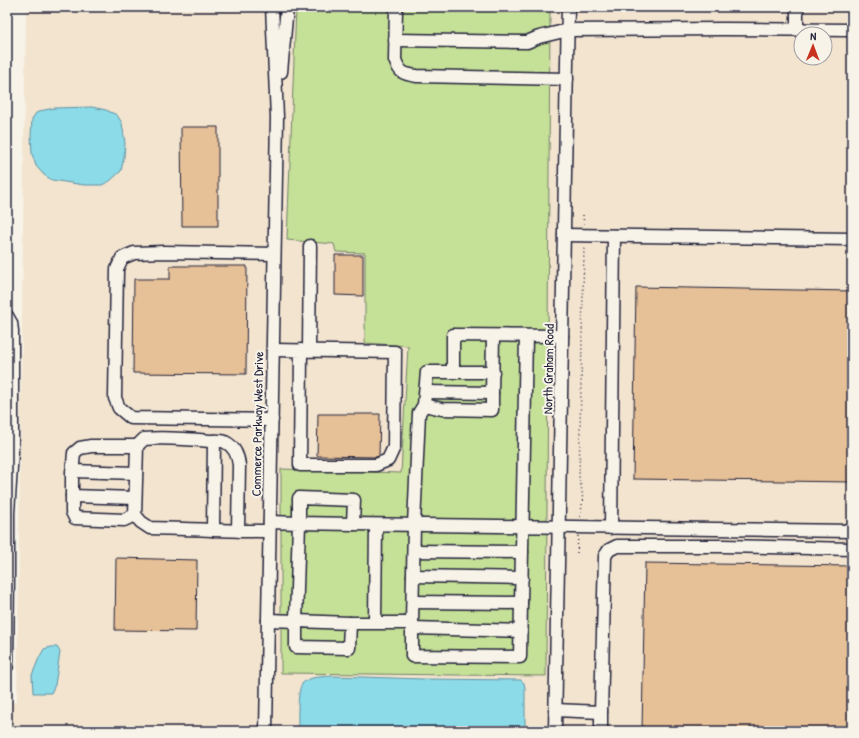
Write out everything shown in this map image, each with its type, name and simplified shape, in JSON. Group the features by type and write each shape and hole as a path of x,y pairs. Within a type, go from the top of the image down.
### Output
{"street":[{"name":"Commerce Parkway West Drive","path":"266,731 277,117 272,7"},
{"name":"Commerce Parkway West Drive","path":"277,117 287,7"},
{"path":"396,7 395,60 398,67 405,74 417,76 567,79"},
{"name":"North Graham Road","path":"555,731 568,7"},
{"path":"797,7 797,26"},
{"path":"395,40 527,42 539,37 568,30 793,29"},
{"path":"833,30 852,30"},
{"path":"564,235 852,239"},
{"path":"611,528 614,236"},
{"path":"273,350 305,350 395,352 394,448 388,460 376,465 300,464 305,350 310,246"},
{"path":"272,420 131,418 119,408 115,398 117,270 122,258 134,253 164,252 274,254"},
{"path":"7,316 11,323 12,331 12,452 8,514 7,666"},
{"path":"452,372 453,335 562,336"},
{"path":"424,405 442,410 492,410 493,336"},
{"path":"493,372 427,372 424,405 419,413 414,525 412,656 520,657 526,336"},
{"path":"426,392 492,393"},
{"path":"238,531 239,465 234,449 225,442 182,438 144,439 137,446 135,515 141,522 150,528 238,531 299,523 852,531"},
{"path":"213,530 214,441"},
{"path":"135,515 124,520 75,518 72,512 72,471 74,453 80,448 91,446 137,446"},
{"path":"72,471 136,473"},
{"path":"72,496 135,498"},
{"path":"350,622 350,648 296,647 299,498 354,500 353,524"},
{"path":"375,622 376,525"},
{"path":"601,731 605,556 609,550 617,546 723,546 852,549"},
{"path":"414,551 522,552"},
{"path":"413,576 522,578"},
{"path":"413,602 521,603"},
{"path":"268,620 375,622 412,626 520,630"},
{"path":"555,710 601,712"}],"path":[{"path":"577,552 578,527 583,500 579,479 584,235 583,215"}],"shaded area":[{"path":"26,7 852,7 852,731 7,731 7,702 17,702"}],"green space":[{"path":"296,7 550,7 546,676 281,673 281,469 401,473 408,346 365,343 365,253 336,252 334,244 287,240"}],"water":[{"path":"92,107 106,110 117,115 122,123 125,143 121,171 110,181 102,185 84,185 52,180 44,175 36,166 32,154 32,119 36,113 44,110 55,108"},
{"path":"57,647 60,652 55,685 51,693 33,693 32,675 44,649"},
{"path":"332,676 521,680 524,683 525,688 525,731 298,731 300,687 304,681 312,678"}],"building":[{"path":"181,127 218,127 218,226 182,226"},
{"path":"335,255 363,255 363,296 335,295"},
{"path":"170,266 247,266 246,374 133,373 134,279 170,279"},
{"path":"636,287 852,291 852,482 633,479"},
{"path":"318,414 380,414 379,456 317,456"},
{"path":"116,558 197,560 196,631 115,630"},
{"path":"645,563 852,566 850,731 642,731"}]}
